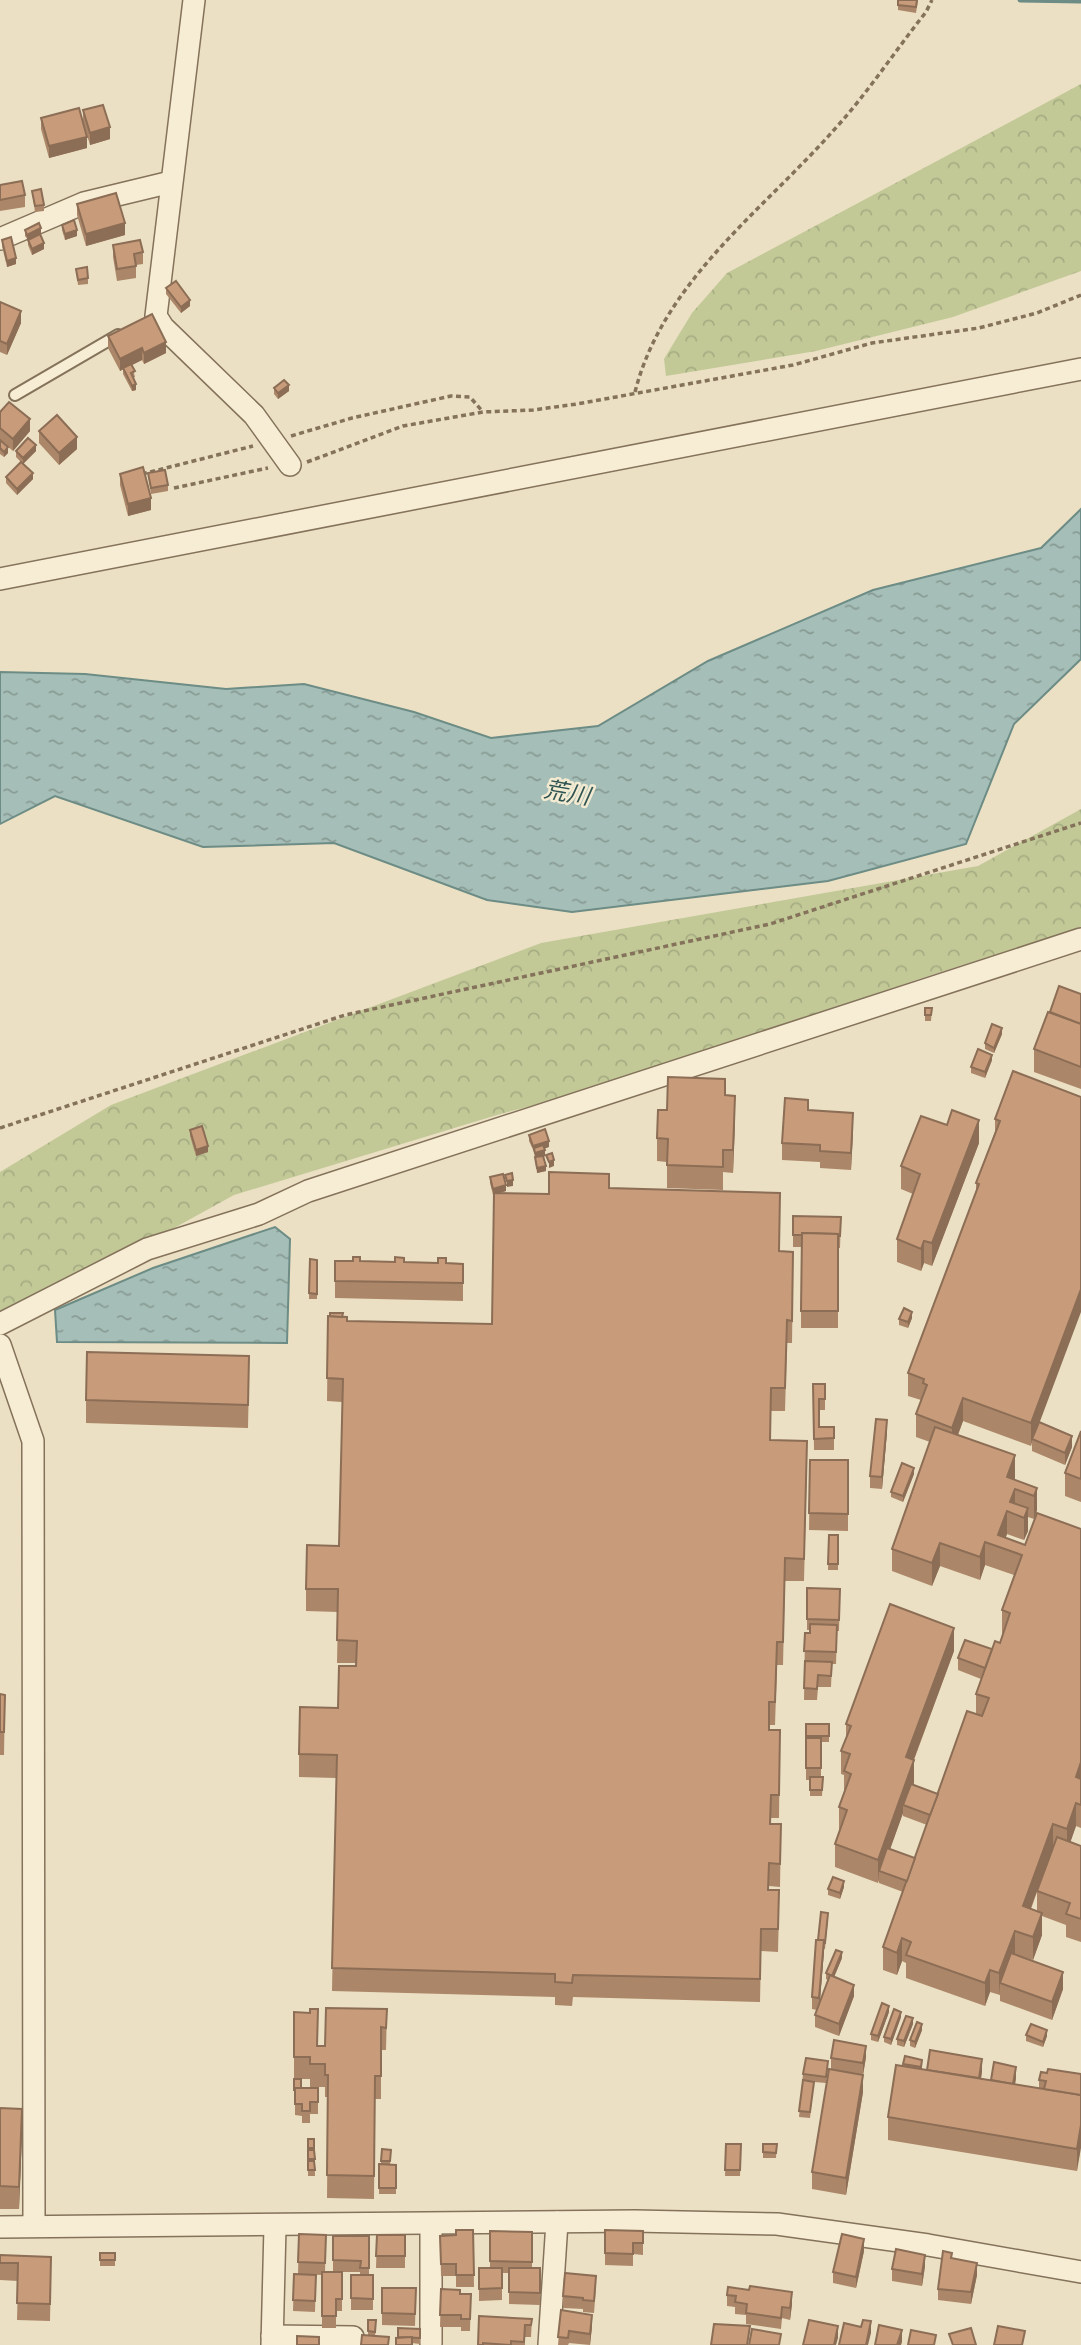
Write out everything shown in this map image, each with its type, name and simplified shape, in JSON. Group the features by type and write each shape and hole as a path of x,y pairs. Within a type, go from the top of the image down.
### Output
{"street":[{"path":"194,0 171,182 150,316 254,415 290,465"},
{"path":"0,239 84,203 171,182"},
{"path":"0,579 1081,369"},
{"path":"0,1325 147,1249 259,1214 308,1191 1081,939"},
{"path":"0,1345 33,1441 34,2226"},
{"path":"0,2227 275,2227 557,2222 777,2224 928,2245 1081,2272"},
{"path":"549,2345 557,2222"},
{"path":"431,2224 431,2343"},
{"path":"275,2227 272,2341 354,2337"},
{"path":"524,2321 550,2322"}],"lane":[{"path":"15,395 133,326"}],"path":[{"path":"635,393 657,331 674,305 730,236 835,129 926,12 932,0"},
{"path":"174,488 319,459 403,426 483,412 533,410 793,365 872,343 979,328 1037,313 1081,295"},
{"path":"129,477 352,418 451,396 470,397 483,412"},
{"path":"0,1128 345,1016 770,924 1081,823"}],"green space":[{"path":"1081,84 1081,271 953,317 816,351 666,376 664,359 692,313 727,273"},
{"path":"1081,809 1081,928 916,980 667,1070 497,1115 234,1195 20,1313 0,1313 0,1172 111,1105 541,943 978,866"}],"water":[{"name":"荒川","path":"1081,509 1081,659 1014,724 966,844 828,881 572,912 487,900 334,843 203,847 55,796 0,824 0,672 85,674 226,689 304,684 414,712 491,738 598,726 708,661 873,590 1041,548"},
{"path":"275,1227 290,1239 287,1343 57,1342 55,1310 153,1268"}],"building":[{"path":"898,0 917,0 916,7 898,5"},
{"path":"103,105 110,127 90,133 83,110"},
{"path":"79,108 87,137 49,146 41,118"},
{"path":"22,181 25,195 0,200 0,185"},
{"path":"41,189 44,205 35,206 32,191"},
{"path":"116,193 125,223 86,234 77,204"},
{"path":"74,220 77,230 65,234 62,225"},
{"path":"39,223 41,228 27,235 25,230"},
{"path":"40,234 44,243 32,249 28,240"},
{"path":"11,237 16,258 7,261 2,240"},
{"path":"140,240 143,252 134,254 136,266 117,269 113,245"},
{"path":"87,267 88,278 78,280 76,269"},
{"path":"176,281 190,300 181,307 166,288"},
{"path":"0,302 21,311 7,344 0,341"},
{"path":"152,314 166,342 144,353 142,348 120,359 108,336"},
{"path":"131,364 135,371 131,373 136,384 132,386 123,368"},
{"path":"284,380 289,385 278,393 274,388"},
{"path":"9,402 30,419 13,439 0,428 0,412"},
{"path":"57,415 77,437 59,453 39,431"},
{"path":"28,438 36,445 23,458 16,451"},
{"path":"0,440 8,447 4,452 0,448"},
{"path":"21,462 33,473 17,489 6,477"},
{"path":"143,467 151,498 128,504 120,474"},
{"path":"165,470 168,485 151,488 148,473"},
{"path":"1059,986 1081,994 1081,1024 1050,1012"},
{"path":"925,1008 932,1008 931,1015 925,1015"},
{"path":"1048,1012 1081,1024 1081,1067 1034,1049"},
{"path":"992,1024 1002,1028 994,1048 985,1043"},
{"path":"978,1049 992,1055 985,1072 971,1067"},
{"path":"1013,1071 1081,1097 1081,1289 1031,1423 963,1398 952,1428 916,1414 927,1385 923,1383 924,1379 908,1373 979,1184 976,1183 1000,1121 995,1119"},
{"path":"668,1077 725,1079 725,1095 735,1096 733,1150 723,1150 723,1167 667,1165 668,1139 657,1138 658,1110 667,1110"},
{"path":"785,1098 808,1100 808,1110 853,1113 851,1153 820,1151 820,1145 782,1143"},
{"path":"952,1110 979,1120 932,1243 924,1241 921,1249 897,1239 920,1174 901,1166 921,1116 947,1125"},
{"path":"202,1126 208,1146 196,1150 190,1130"},
{"path":"545,1129 549,1141 533,1146 529,1135"},
{"path":"543,1145 545,1150 535,1153 534,1148"},
{"path":"552,1153 554,1160 549,1162 546,1155"},
{"path":"543,1156 546,1166 537,1168 535,1157"},
{"path":"549,1172 609,1174 609,1188 780,1193 779,1251 793,1252 792,1321 787,1320 785,1388 771,1388 770,1440 807,1441 804,1559 785,1558 783,1642 777,1642 775,1702 769,1702 769,1730 780,1730 779,1795 771,1795 770,1824 781,1824 780,1864 769,1863 768,1890 779,1890 778,1929 761,1929 760,1979 573,1975 572,1983 555,1982 555,1974 332,1968 337,1755 299,1754 300,1707 338,1708 339,1666 356,1666 357,1641 337,1640 338,1589 306,1589 307,1545 339,1546 343,1379 327,1378 328,1316 347,1317 347,1321 492,1324 494,1193 549,1194"},
{"path":"512,1173 513,1180 507,1181 505,1175"},
{"path":"503,1174 506,1185 493,1189 490,1177"},
{"path":"793,1216 841,1217 840,1236 802,1233 793,1235"},
{"path":"802,1233 838,1234 838,1311 801,1311"},
{"path":"353,1257 360,1257 360,1261 395,1262 395,1257 404,1258 404,1262 438,1263 438,1258 446,1258 446,1263 463,1264 463,1283 335,1281 335,1261 353,1261"},
{"path":"310,1259 317,1260 317,1294 309,1293"},
{"path":"904,1308 912,1312 908,1322 899,1319"},
{"path":"330,1313 343,1313 342,1317 330,1316"},
{"path":"87,1352 249,1356 248,1405 86,1400"},
{"path":"813,1384 825,1384 825,1399 819,1399 819,1427 834,1427 834,1438 814,1439"},
{"path":"876,1419 887,1420 882,1477 870,1476"},
{"path":"1039,1422 1072,1436 1065,1453 1032,1439"},
{"path":"935,1427 1015,1455 1007,1477 1037,1488 1034,1496 1015,1489 1010,1502 1028,1508 1024,1518 1007,1511 998,1535 1025,1545 1037,1513 1081,1529 1081,1762 1076,1777 1081,1779 1081,1805 1076,1803 1067,1829 1053,1824 1023,1906 1042,1913 1033,1937 1015,1931 999,1973 990,1970 985,1983 906,1955 911,1942 902,1938 897,1953 883,1947 967,1711 982,1716 989,1698 976,1694 995,1641 1000,1643 1010,1613 1002,1610 1022,1555 985,1542 980,1557 940,1543 932,1563 892,1549"},
{"path":"1081,1431 1081,1479 1065,1473"},
{"path":"810,1460 848,1460 848,1514 809,1513"},
{"path":"902,1463 914,1468 903,1496 891,1492"},
{"path":"829,1535 838,1535 838,1564 828,1564"},
{"path":"807,1588 840,1589 839,1620 807,1619"},
{"path":"890,1604 954,1628 906,1757 914,1760 878,1860 835,1844 847,1810 839,1807 851,1774 844,1771 850,1754 841,1751 851,1726 846,1724"},
{"path":"810,1624 837,1625 836,1652 804,1651 805,1633 810,1633"},
{"path":"965,1640 992,1649 985,1668 958,1658"},
{"path":"805,1661 832,1662 831,1676 818,1675 817,1689 804,1688"},
{"path":"0,1694 5,1695 4,1732 0,1732"},
{"path":"806,1724 829,1724 829,1736 806,1736"},
{"path":"806,1738 821,1738 821,1768 806,1768"},
{"path":"810,1777 823,1777 822,1790 810,1790"},
{"path":"911,1784 938,1794 930,1815 903,1805"},
{"path":"1057,1837 1081,1846 1081,1919 1066,1914 1070,1903 1037,1891"},
{"path":"887,1848 915,1858 907,1881 879,1871"},
{"path":"833,1877 844,1881 840,1893 828,1889"},
{"path":"821,1912 828,1913 825,1943 824,1940 818,1940"},
{"path":"816,1940 824,1940 819,1998 812,1997"},
{"path":"836,1950 842,1952 832,1976 826,1973"},
{"path":"1011,1953 1063,1972 1052,2002 1000,1983"},
{"path":"830,1975 854,1985 839,2024 815,2015"},
{"path":"882,2003 889,2006 878,2036 871,2034"},
{"path":"326,2008 387,2009 386,2028 381,2027 381,2076 375,2076 374,2176 327,2175 328,2075 325,2075 325,2064 310,2064 310,2057 294,2057 294,2012 310,2013 310,2009 318,2009 317,2046 325,2046"},
{"path":"894,2009 901,2012 891,2039 884,2037"},
{"path":"906,2016 913,2018 904,2041 897,2039"},
{"path":"917,2022 922,2024 915,2042 910,2040"},
{"path":"1031,2024 1047,2030 1043,2042 1026,2035"},
{"path":"834,2040 866,2046 863,2063 831,2058"},
{"path":"930,2050 982,2059 979,2078 927,2070"},
{"path":"905,2056 922,2060 921,2067 903,2064"},
{"path":"806,2058 828,2061 826,2077 803,2074"},
{"path":"994,2062 1016,2067 1013,2084 991,2080"},
{"path":"896,2065 1081,2095 1081,2125 1077,2149 888,2117"},
{"path":"829,2069 863,2075 846,2178 812,2172"},
{"path":"1048,2069 1081,2074 1081,2095 1044,2089 1046,2081 1039,2080 1041,2072 1047,2073"},
{"path":"294,2079 301,2079 301,2088 294,2090"},
{"path":"803,2080 814,2082 810,2112 799,2111"},
{"path":"295,2088 318,2088 318,2102 310,2102 310,2111 302,2111 302,2104 295,2104"},
{"path":"0,2108 22,2109 19,2187 0,2186"},
{"path":"308,2139 314,2139 314,2148 308,2148"},
{"path":"726,2144 741,2144 740,2170 725,2170"},
{"path":"763,2144 777,2144 776,2153 763,2152"},
{"path":"382,2149 391,2150 390,2161 381,2161"},
{"path":"308,2150 314,2150 315,2159 308,2159"},
{"path":"308,2161 314,2161 315,2170 308,2170"},
{"path":"379,2164 396,2165 396,2188 379,2188"},
{"path":"456,2230 473,2230 474,2275 456,2275 456,2264 441,2264 440,2236 456,2235"},
{"path":"605,2230 643,2231 643,2243 633,2243 633,2254 605,2253"},
{"path":"490,2231 532,2232 532,2262 490,2261"},
{"path":"299,2234 326,2235 325,2263 298,2262"},
{"path":"842,2234 864,2239 856,2277 833,2272"},
{"path":"377,2235 405,2235 405,2256 376,2256"},
{"path":"333,2236 369,2236 369,2268 360,2268 361,2261 333,2260"},
{"path":"896,2249 925,2255 922,2274 892,2269"},
{"path":"943,2251 952,2253 951,2258 977,2263 971,2292 938,2289"},
{"path":"100,2253 115,2253 115,2260 100,2260"},
{"path":"0,2255 51,2257 50,2304 17,2303 18,2263 0,2263"},
{"path":"479,2268 502,2268 502,2288 479,2289"},
{"path":"509,2268 540,2268 540,2293 509,2292"},
{"path":"322,2272 342,2272 342,2299 336,2299 336,2316 322,2316"},
{"path":"565,2273 596,2276 594,2301 563,2296"},
{"path":"294,2274 316,2275 315,2301 293,2300"},
{"path":"351,2275 373,2275 373,2299 351,2298"},
{"path":"750,2286 792,2292 790,2308 782,2307 781,2318 746,2313 747,2304 735,2302 736,2296 727,2295 728,2287 749,2290"},
{"path":"382,2288 416,2288 415,2314 382,2313"},
{"path":"441,2289 460,2290 460,2294 471,2294 470,2319 461,2319 461,2315 440,2315"},
{"path":"561,2310 592,2315 590,2334 569,2331 568,2338 558,2337"},
{"path":"479,2316 532,2319 531,2325 525,2325 524,2342 511,2341 511,2345 478,2345"},
{"path":"368,2320 376,2320 375,2332 368,2331"},
{"path":"809,2320 838,2326 834,2345 803,2345"},
{"path":"863,2320 871,2321 866,2345 839,2345 844,2323 861,2327"},
{"path":"714,2324 750,2326 747,2345 711,2345"},
{"path":"879,2325 902,2330 897,2345 875,2345"},
{"path":"998,2326 1025,2331 1022,2345 994,2345"},
{"path":"398,2328 420,2329 420,2338 398,2337"},
{"path":"971,2328 976,2345 953,2345 949,2334"},
{"path":"752,2329 781,2334 779,2345 749,2345"},
{"path":"911,2330 936,2335 934,2345 908,2345"},
{"path":"362,2335 389,2337 388,2345 361,2345"},
{"path":"297,2336 319,2337 319,2345 297,2345"},
{"path":"412,2337 412,2345 396,2345 396,2338"}],"waterway":[{"path":"1020,0 1081,1"}]}
